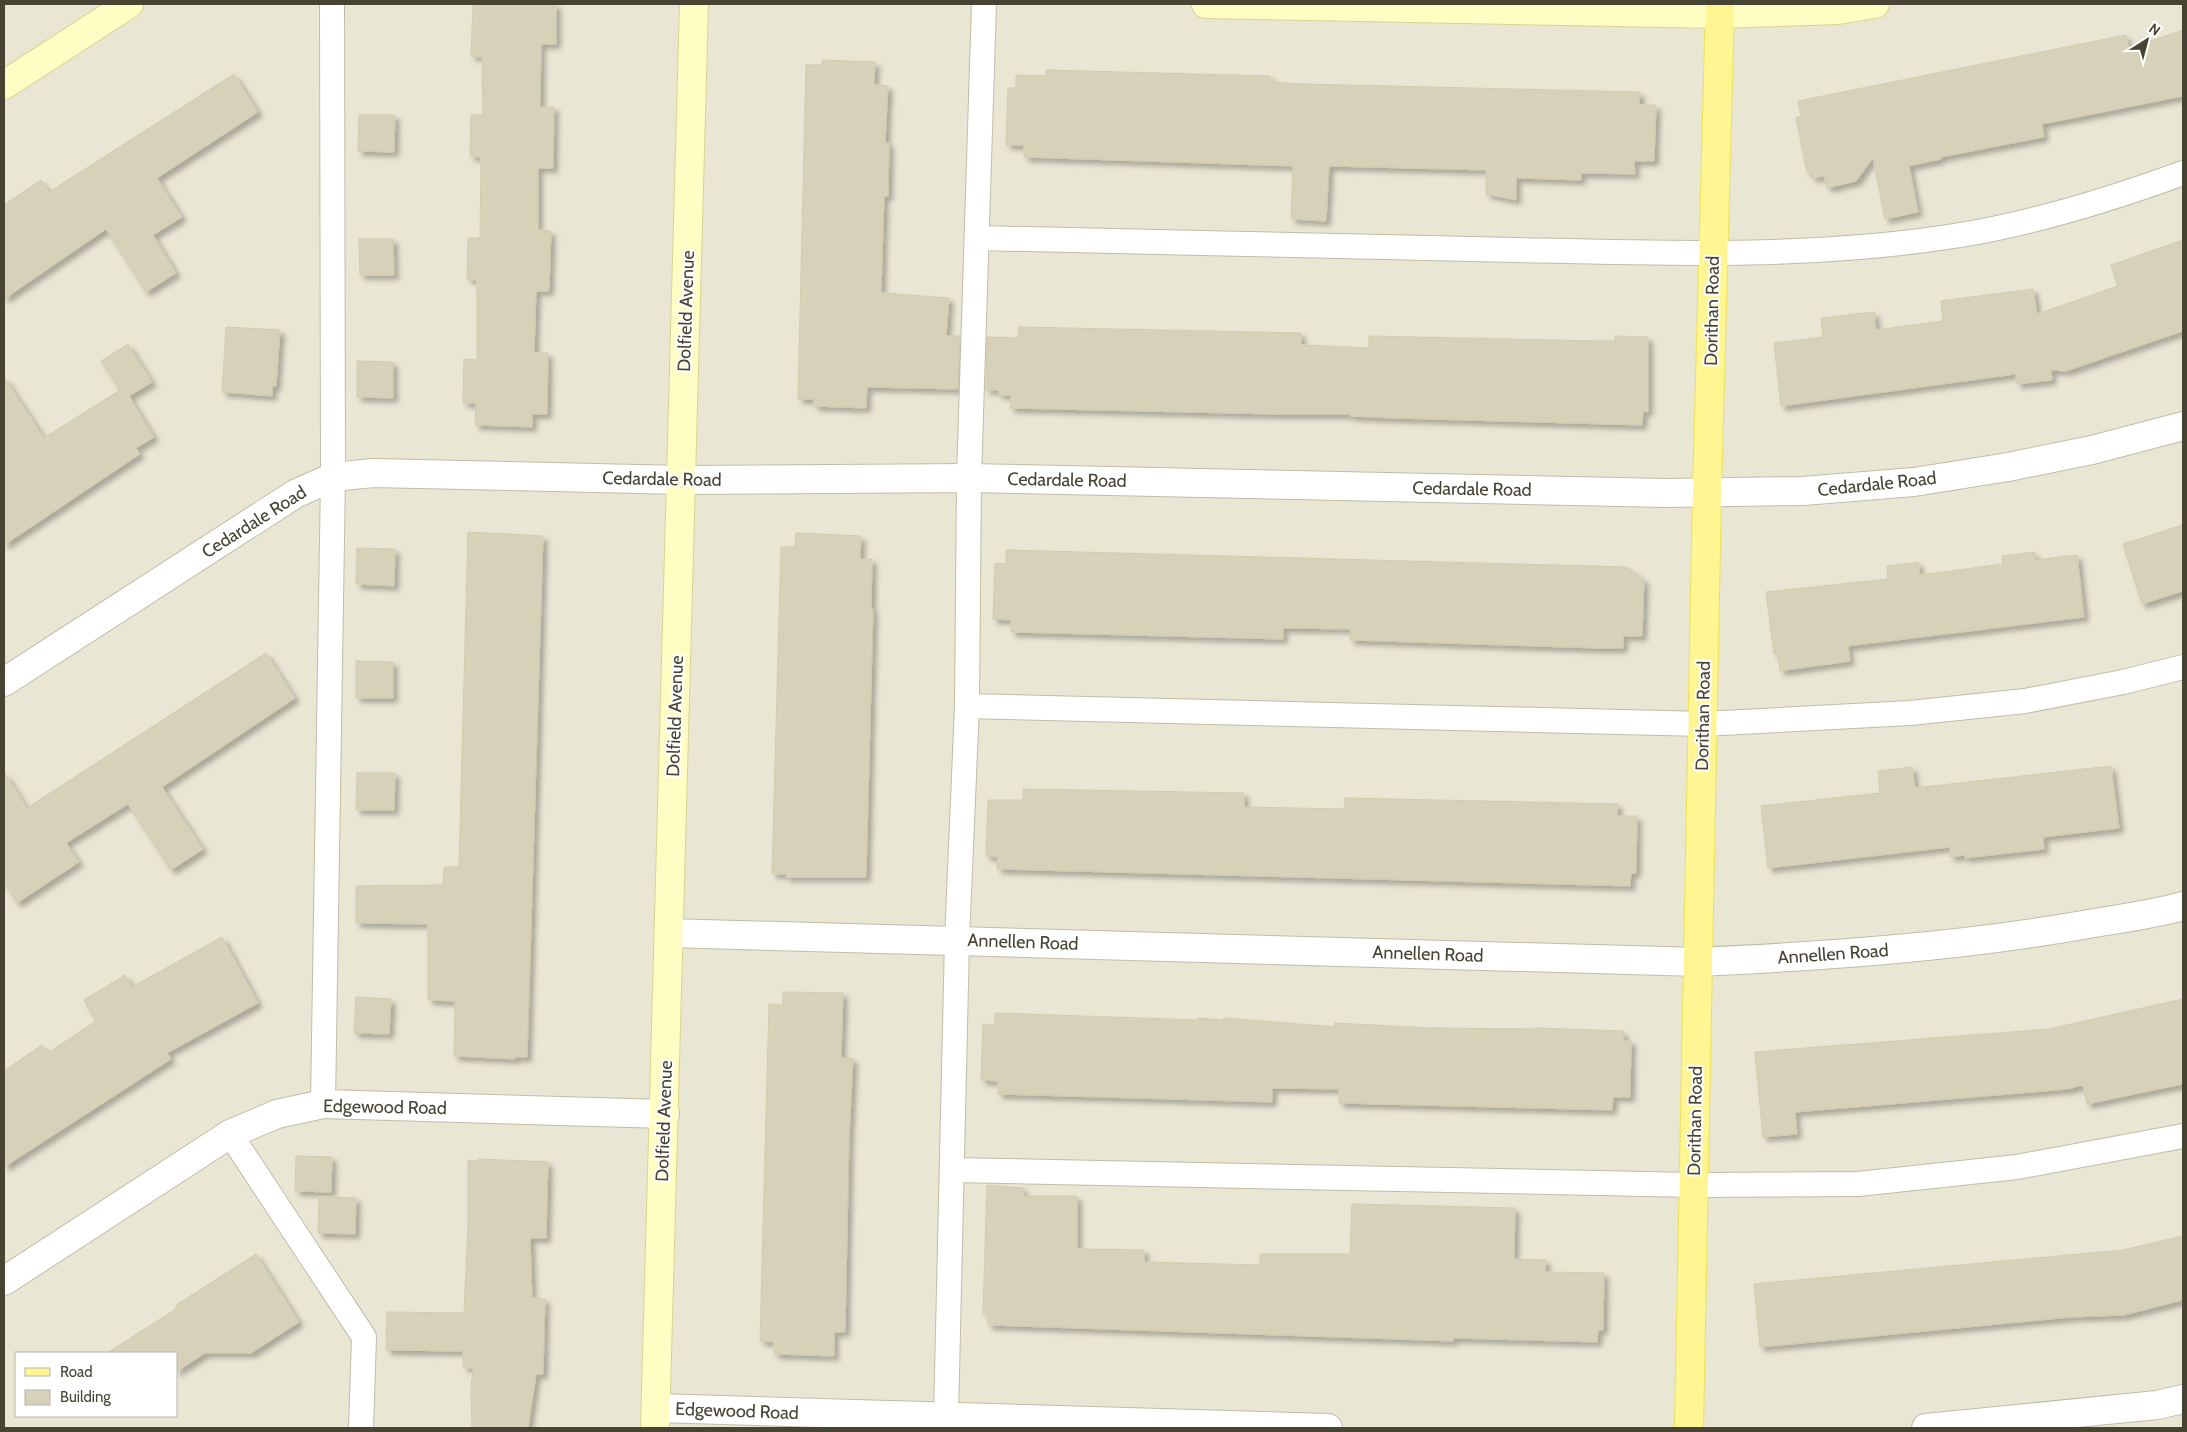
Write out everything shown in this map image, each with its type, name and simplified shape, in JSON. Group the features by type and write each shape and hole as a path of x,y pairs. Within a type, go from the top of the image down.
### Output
{"main road":[{"name":"Dorithan Road","path":"1689,1428 1707,493 1719,9"}],"street":[{"path":"4,85 129,4"},
{"name":"Dolfield Avenue","path":"656,1418 694,4"},
{"path":"1206,4 1838,10 1875,4"},
{"name":"Cedardale Road","path":"4,682 294,494 333,477 373,473 682,480 969,478 1707,493 1803,492 1914,482 2008,467 2092,450 2183,426"},
{"name":"Annellen Road","path":"669,933 1698,962 1864,953 1944,945 2051,930 2183,906"},
{"name":"Edgewood Road","path":"4,1281 230,1134 277,1114 323,1104 665,1114"},
{"path":"1941,1428 2157,1405 2183,1399"},
{"name":"Edgewood Road","path":"656,1418 946,1418 1155,1426 1328,1428"}],"lane":[{"path":"323,1104 333,477 332,4"},
{"path":"946,1418 957,940 968,706 969,478 984,4"},
{"path":"977,238 1713,254 1845,248 1954,236 2038,218 2147,186 2183,173"},
{"path":"968,706 1703,724 1910,713 2025,701 2123,682 2183,667"},
{"path":"230,1134 364,1337 361,1428"},
{"path":"952,1170 1694,1185 1858,1184 2017,1167 2183,1136"}],"shaded area":[{"path":"4,4 2183,4 2183,1428 4,1428"}],"building":[{"path":"473,4 556,4 556,44 541,44 540,107 554,107 553,168 538,168 538,230 551,231 549,291 536,291 534,353 548,353 547,414 532,414 532,427 475,425 476,403 463,403 464,359 477,360 477,280 467,279 468,238 480,238 481,157 470,156 471,115 483,115 482,57 471,56"},
{"path":"2183,30 2183,96 2042,124 2044,137 1941,157 1941,159 1909,166 1918,212 1885,219 1873,158 1856,181 1827,188 1824,176 1812,178 1811,172 1807,172 1796,118 1801,116 1798,101 2126,35 2129,48"},
{"path":"822,60 875,62 874,85 888,86 885,143 889,143 888,196 884,196 881,293 949,298 946,336 960,336 958,389 867,387 866,408 814,406 814,399 798,399 806,65 822,65"},
{"path":"1046,70 1270,76 1270,82 1302,84 1640,92 1639,105 1656,105 1654,161 1634,161 1635,174 1581,173 1581,180 1516,178 1516,200 1486,194 1486,170 1329,166 1326,221 1291,219 1293,166 1024,157 1024,145 1006,145 1008,88 1016,88 1016,75 1046,76"},
{"path":"234,74 258,112 157,178 182,217 153,235 176,273 146,292 106,229 4,299 4,205 41,180 49,192"},
{"path":"359,115 395,115 394,152 358,151"},
{"path":"359,239 393,239 394,275 360,275"},
{"path":"2183,240 2183,331 2066,371 2051,370 2052,380 2017,384 2016,374 1781,406 1774,343 1823,337 1821,318 1874,312 1876,330 1943,321 1941,301 2033,289 2037,314 2118,286 2111,265"},
{"path":"226,327 280,330 276,386 272,386 272,396 222,392"},
{"path":"1019,327 1301,333 1301,345 1369,348 1369,336 1596,341 1615,341 1615,336 1648,337 1648,412 1643,411 1642,425 1394,418 1350,416 1350,414 1010,408 1011,395 999,395 999,390 986,390 987,337 1018,338"},
{"path":"128,344 152,382 129,396 154,437 136,448 140,454 4,545 4,377 44,438 120,390 101,361"},
{"path":"357,361 393,362 393,398 357,397"},
{"path":"2183,525 2183,591 2142,604 2123,544"},
{"path":"468,532 543,536 527,1057 515,1057 515,1059 454,1056 455,1001 428,1000 428,924 356,923 356,886 443,885 444,867 459,867"},
{"path":"796,533 861,536 860,559 872,559 871,608 873,609 866,877 786,877 787,874 772,874 781,547 795,547"},
{"path":"357,548 395,549 394,586 356,584"},
{"path":"1006,550 1626,567 1644,580 1642,636 1623,636 1623,648 1597,648 1350,640 1351,629 1283,628 1283,639 1011,632 1011,620 993,619 995,563 1006,564"},
{"path":"2034,552 2035,560 2077,555 2084,617 1848,646 1850,661 1780,671 1778,654 1774,654 1766,592 1888,579 1887,566 1918,562 1920,575 2003,564 2002,556"},
{"path":"266,653 295,698 162,787 203,849 171,870 128,804 66,843 79,862 17,903 4,882 4,772 27,808"},
{"path":"356,661 393,662 393,698 356,698"},
{"path":"2111,766 2119,828 2043,837 2044,849 1965,858 1965,855 1950,857 1950,847 1768,868 1761,806 1880,793 1878,771 1912,767 1915,788"},
{"path":"357,773 395,773 394,810 356,810"},
{"path":"1023,789 1244,793 1244,807 1344,809 1345,798 1618,804 1617,816 1637,816 1636,873 1631,873 1630,886 997,869 998,857 986,856 988,800 1023,800"},
{"path":"222,937 258,1003 167,1053 171,1059 4,1167 4,1071 42,1045 48,1053 96,1021 84,1000 125,975 132,987"},
{"path":"783,992 843,993 841,1058 853,1058 849,1138 845,1332 834,1332 834,1356 774,1354 774,1342 760,1341 769,1004 783,1005"},
{"path":"356,997 391,999 389,1034 354,1033"},
{"path":"2183,999 2183,1084 2087,1104 2083,1085 2068,1089 1795,1112 1797,1134 1763,1137 1755,1052 2049,1029"},
{"path":"995,1013 1198,1020 1198,1018 1223,1020 1223,1018 1335,1027 1335,1023 1429,1028 1537,1028 1623,1031 1624,1041 1631,1041 1630,1097 1613,1097 1612,1110 1339,1103 1339,1089 1272,1088 1272,1102 998,1094 998,1081 981,1080 983,1024 995,1025"},
{"path":"296,1156 332,1157 331,1192 295,1191"},
{"path":"479,1159 548,1162 546,1238 530,1238 532,1298 545,1299 543,1374 536,1374 528,1428 472,1428 471,1389 473,1368 463,1367 463,1351 386,1350 387,1312 464,1313 468,1225 468,1160 479,1161"},
{"path":"987,1185 1023,1188 1023,1196 1077,1196 1077,1249 1144,1250 1144,1262 1260,1265 1260,1254 1350,1254 1352,1204 1515,1208 1514,1259 1546,1260 1545,1272 1604,1273 1603,1330 1598,1330 1597,1342 1453,1338 1453,1341 988,1325 988,1314 983,1314"},
{"path":"319,1197 356,1198 355,1234 318,1233"},
{"path":"2183,1236 2183,1300 2124,1315 2071,1317 1760,1347 1754,1284 2123,1250"},
{"path":"256,1254 299,1322 251,1353 205,1353 178,1371 178,1352 109,1352 176,1309 176,1305"}]}
